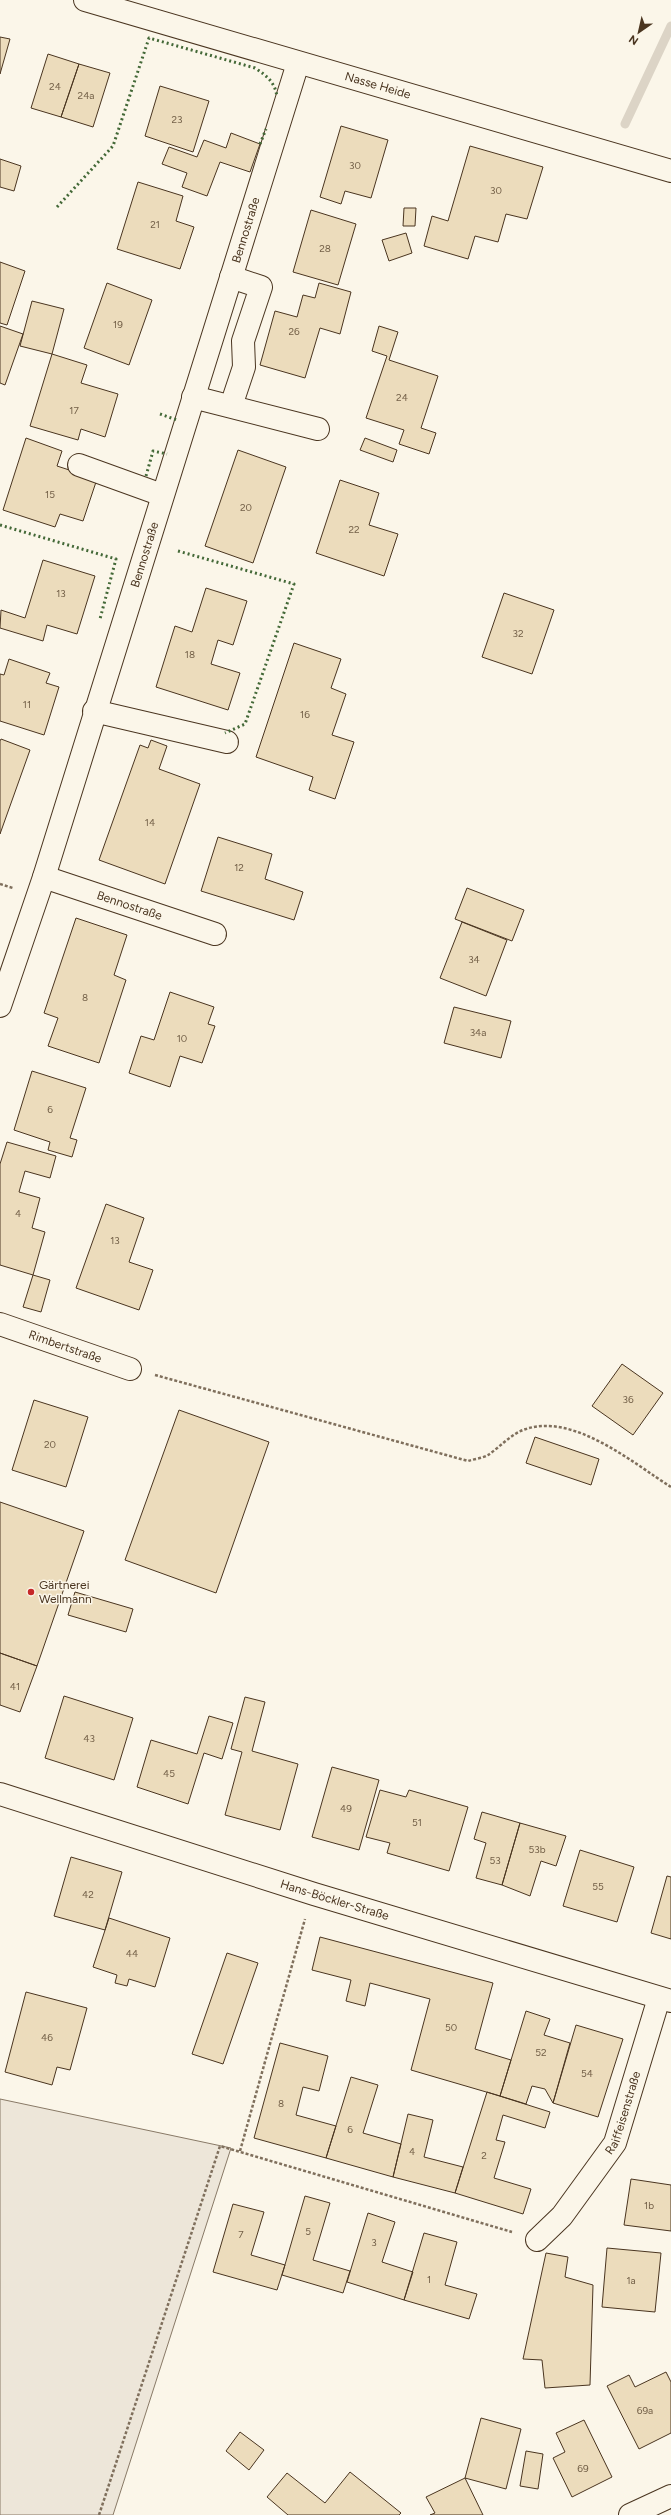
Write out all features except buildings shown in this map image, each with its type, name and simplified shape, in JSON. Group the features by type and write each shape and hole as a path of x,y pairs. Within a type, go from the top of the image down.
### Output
{"street":[{"name":"Nasse Heide","path":"84,0 671,171"},
{"name":"Bennostraße","path":"0,1006 44,877 94,711 298,63"},
{"path":"231,277 261,286 243,341 244,368 231,406"},
{"path":"193,397 318,429"},
{"path":"79,465 162,495"},
{"path":"94,711 227,742"},
{"name":"Bennostraße","path":"44,877 215,934"},
{"name":"Rimbertstraße","path":"0,1324 130,1369"},
{"name":"Hans-Böckler-Straße","path":"0,1794 322,1896 665,2000"},
{"name":"Raiffeisenstraße","path":"537,2240 562,2216 614,2143 665,2000"},
{"path":"630,2515 671,2496"}],"path":[{"path":"130,1369 468,1461 487,1456 524,1429 545,1425 564,1429 595,1440 616,1451 671,1488"},
{"path":"240,2151 307,1913"},
{"path":"99,2515 220,2146 537,2240"}],"shaded area":[{"path":"0,2099 231,2148 113,2515 0,2515"}],"waterway":[{"path":"625,124 671,26"}],"hedge":[{"path":"57,207 113,146 149,38 255,68 270,80 277,97"},
{"path":"260,144 266,129"},
{"path":"160,414 177,420"},
{"path":"146,476 153,451 167,454"},
{"path":"0,525 116,559 100,619"},
{"path":"178,551 294,584 245,724 225,733"}],"place":[{"name":"Gärtnerei Wellmann","path":"31,1592"}]}
